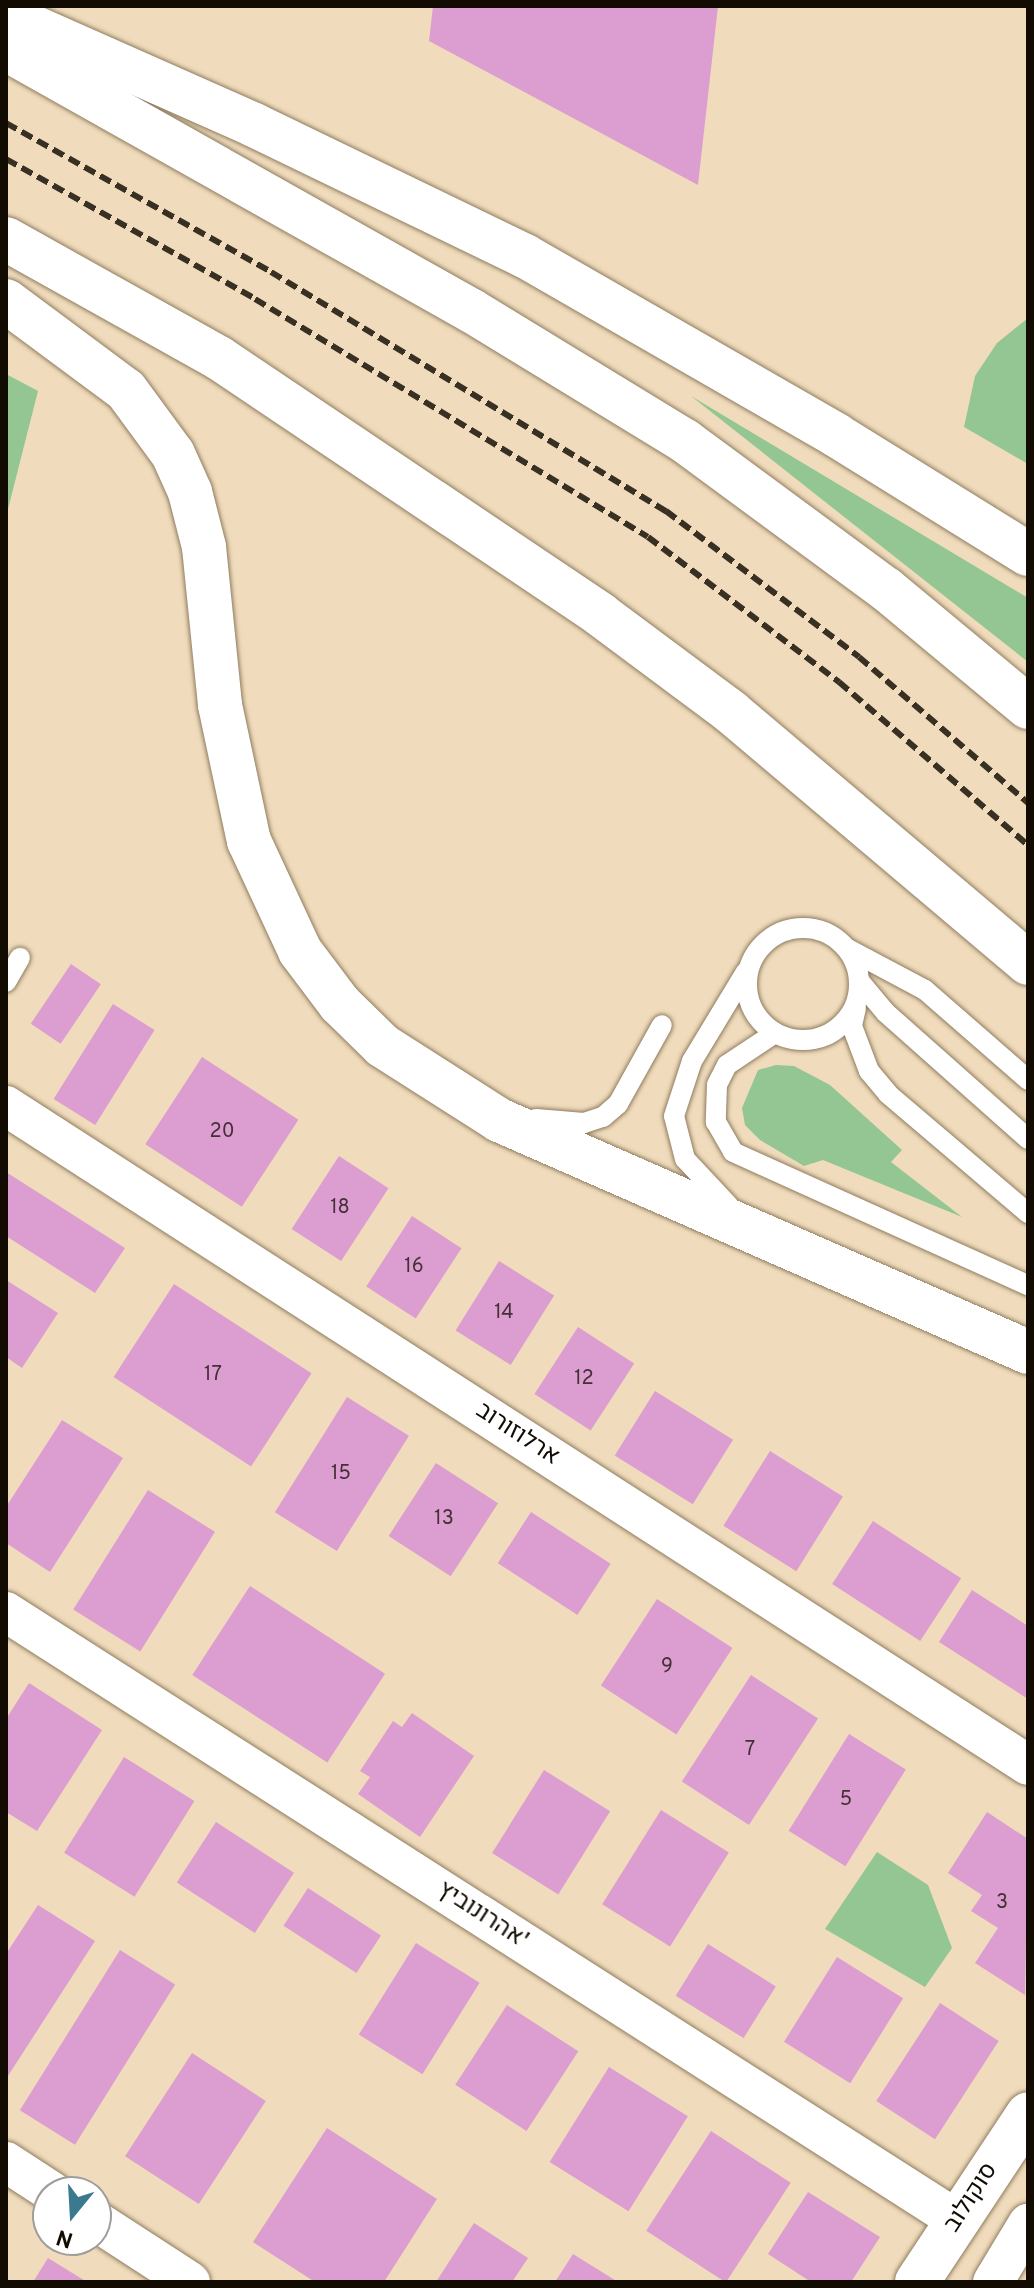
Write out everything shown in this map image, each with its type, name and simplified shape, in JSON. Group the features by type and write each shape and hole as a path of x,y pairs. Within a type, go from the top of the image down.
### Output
{"main road":[{"path":"6,15 254,125 525,256 836,435 1028,554"},
{"path":"6,49 472,311 673,433 886,589 1028,707"},
{"path":"6,239 219,358 601,615 731,712 1028,963"},
{"path":"6,301 126,390 173,454 190,492 204,547 232,780 249,841 300,951 340,1004 383,1046 481,1110 561,1151 1028,1352"},
{"name":"סוקולוב","path":"917,2282 1028,2114"}],"street":[{"name":"ארלוזורוב","path":"6,1106 1028,1765"},
{"name":"אהרונוביץ'","path":"6,1612 957,2220"},
{"path":"6,2162 32,2179"},
{"path":"993,2282 1028,2224"},
{"path":"112,2231 190,2282"}],"lane":[{"path":"767,1240 685,1159 674,1116 692,1061 764,943 797,927 835,937 848,949 925,990 1028,1080"},
{"path":"848,949 859,992 852,1026 869,1071 888,1094 1028,1213"},
{"path":"6,982 20,958"},
{"path":"750,965 749,999 759,1019 775,1033 810,1040 831,1033 848,1019 859,992"},
{"path":"859,992 1028,1139"},
{"path":"481,1110 559,1123 603,1117 618,1104 662,1025"},
{"path":"775,1033 727,1065 717,1085 716,1122 733,1152 1028,1285"}],"green space":[{"path":"1028,318 1028,464 964,427 975,376 997,343"},
{"path":"6,374 38,391 6,517"},
{"path":"691,396 1028,598 1028,662"},
{"path":"776,1065 794,1066 830,1085 902,1150 891,1162 962,1217 823,1160 804,1166 760,1140 745,1125 742,1108 758,1070"},
{"path":"877,1852 928,1885 952,1948 925,1987 825,1929"}],"building":[{"path":"433,6 718,6 698,185 429,41"},
{"path":"71,964 101,984 61,1044 31,1024"},
{"path":"113,1004 155,1030 95,1125 54,1099"},
{"path":"202,1057 298,1120 242,1207 145,1144"},
{"path":"339,1156 388,1188 341,1261 292,1229"},
{"path":"6,1172 125,1248 95,1293 6,1236"},
{"path":"412,1216 461,1248 416,1319 366,1286"},
{"path":"499,1261 554,1295 511,1365 456,1331"},
{"path":"6,1280 58,1313 22,1368 6,1357"},
{"path":"174,1284 312,1373 251,1466 114,1377"},
{"path":"578,1327 634,1363 591,1431 534,1394"},
{"path":"655,1391 733,1440 693,1504 615,1455"},
{"path":"347,1397 409,1436 337,1551 275,1512"},
{"path":"62,1420 123,1458 50,1572 6,1543 6,1507"},
{"path":"770,1451 843,1497 796,1571 723,1526"},
{"path":"436,1463 498,1503 451,1576 389,1536"},
{"path":"148,1490 215,1532 140,1651 73,1610"},
{"path":"531,1512 611,1564 577,1615 498,1563"},
{"path":"873,1521 961,1578 920,1641 832,1584"},
{"path":"250,1586 385,1674 327,1763 192,1675"},
{"path":"972,1590 1028,1626 1028,1699 939,1642"},
{"path":"657,1599 732,1648 676,1734 601,1685"},
{"path":"751,1675 818,1719 749,1825 682,1782"},
{"path":"29,1683 102,1730 37,1831 6,1812 6,1719"},
{"path":"412,1713 474,1756 420,1837 358,1794 370,1777 360,1771 393,1721 402,1727"},
{"path":"849,1734 906,1770 845,1866 789,1831"},
{"path":"124,1757 194,1801 135,1897 64,1853"},
{"path":"544,1770 610,1811 558,1894 492,1853"},
{"path":"661,1810 729,1852 670,1947 602,1904"},
{"path":"987,1812 1028,1839 1025,1995 975,1963 998,1928 971,1911 982,1895 948,1873"},
{"path":"216,1822 294,1873 255,1933 177,1882"},
{"path":"308,1888 381,1935 356,1973 283,1926"},
{"path":"38,1905 95,1941 6,2079 6,1954"},
{"path":"416,1943 480,1983 422,2074 359,2035"},
{"path":"708,1944 776,1986 744,2038 676,1996"},
{"path":"120,1950 175,1984 75,2145 20,2110"},
{"path":"837,1957 903,1998 850,2083 784,2042"},
{"path":"940,2003 999,2041 935,2139 876,2101"},
{"path":"507,2005 578,2051 527,2131 455,2085"},
{"path":"192,2053 266,2101 199,2204 125,2156"},
{"path":"609,2067 688,2116 629,2211 550,2162"},
{"path":"327,2128 437,2199 384,2282 315,2282 253,2242"},
{"path":"711,2131 791,2183 726,2282 646,2231"},
{"path":"808,2192 880,2237 851,2282 811,2282 768,2254"},
{"path":"474,2223 528,2258 512,2282 436,2282"},
{"path":"573,2254 618,2282 555,2282"},
{"path":"48,2258 87,2282 33,2282"}],"railway":[{"path":"6,123 271,272 666,511 859,657 1028,803"},
{"path":"6,159 255,299 648,537 839,682 1028,845"}]}
